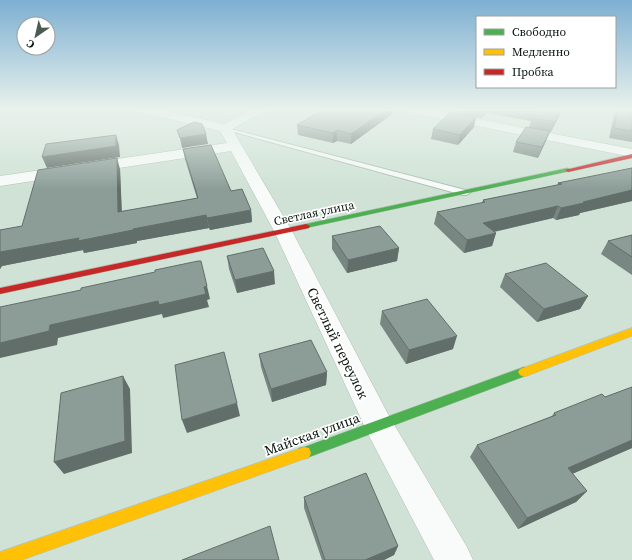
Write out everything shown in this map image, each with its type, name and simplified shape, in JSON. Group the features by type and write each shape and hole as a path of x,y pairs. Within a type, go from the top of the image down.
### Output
{"street":[{"path":"546,136 632,153"},
{"path":"0,181 230,137"},
{"name":"Светлый переулок","path":"230,137 283,231 379,426 454,560"},
{"name":"Светлая улица","path":"0,291 466,193 632,156"},
{"name":"Майская улица","path":"0,560 379,426 632,332"}],"lane":[{"path":"230,137 466,193"}],"building":[{"path":"116,136 116,146 42,157 46,144"},
{"path":"179,136 192,136 180,138"},
{"path":"520,136 547,136 542,147 516,142"},
{"path":"211,145 231,191 242,189 251,210 207,218 206,215 78,241 79,238 0,252 0,230 22,226 38,170 117,158 118,212 198,198 183,149"},
{"path":"632,168 632,190 583,202 584,203 561,208 558,206 483,223 496,233 467,240 437,212 485,202 483,200 562,184 558,183"},
{"path":"380,226 399,248 348,260 332,236"},
{"path":"632,235 632,257 608,241"},
{"path":"263,248 274,271 235,280 227,256"},
{"path":"201,261 207,286 204,287 206,294 159,305 158,301 50,325 49,331 0,343 0,307 81,290 81,288"},
{"path":"546,263 588,296 544,309 505,274"},
{"path":"427,299 457,336 409,350 382,311"},
{"path":"311,340 327,372 271,389 259,354"},
{"path":"224,352 237,403 182,420 175,365"},
{"path":"123,376 125,441 54,462 61,393"},
{"path":"632,387 632,440 568,468 587,491 527,518 477,445 556,415 554,413 602,394 605,397"},
{"path":"366,473 398,546 365,560 325,560 304,497"},
{"path":"270,526 279,560 182,560"}],"traffic: fast":[{"path":"306,226 568,170"},
{"path":"304,453 524,372"}],"traffic: slow":[{"path":"524,372 632,332"},
{"path":"0,560 304,453"}],"traffic: jam":[{"path":"568,170 632,156"},
{"path":"0,291 306,226"}]}
